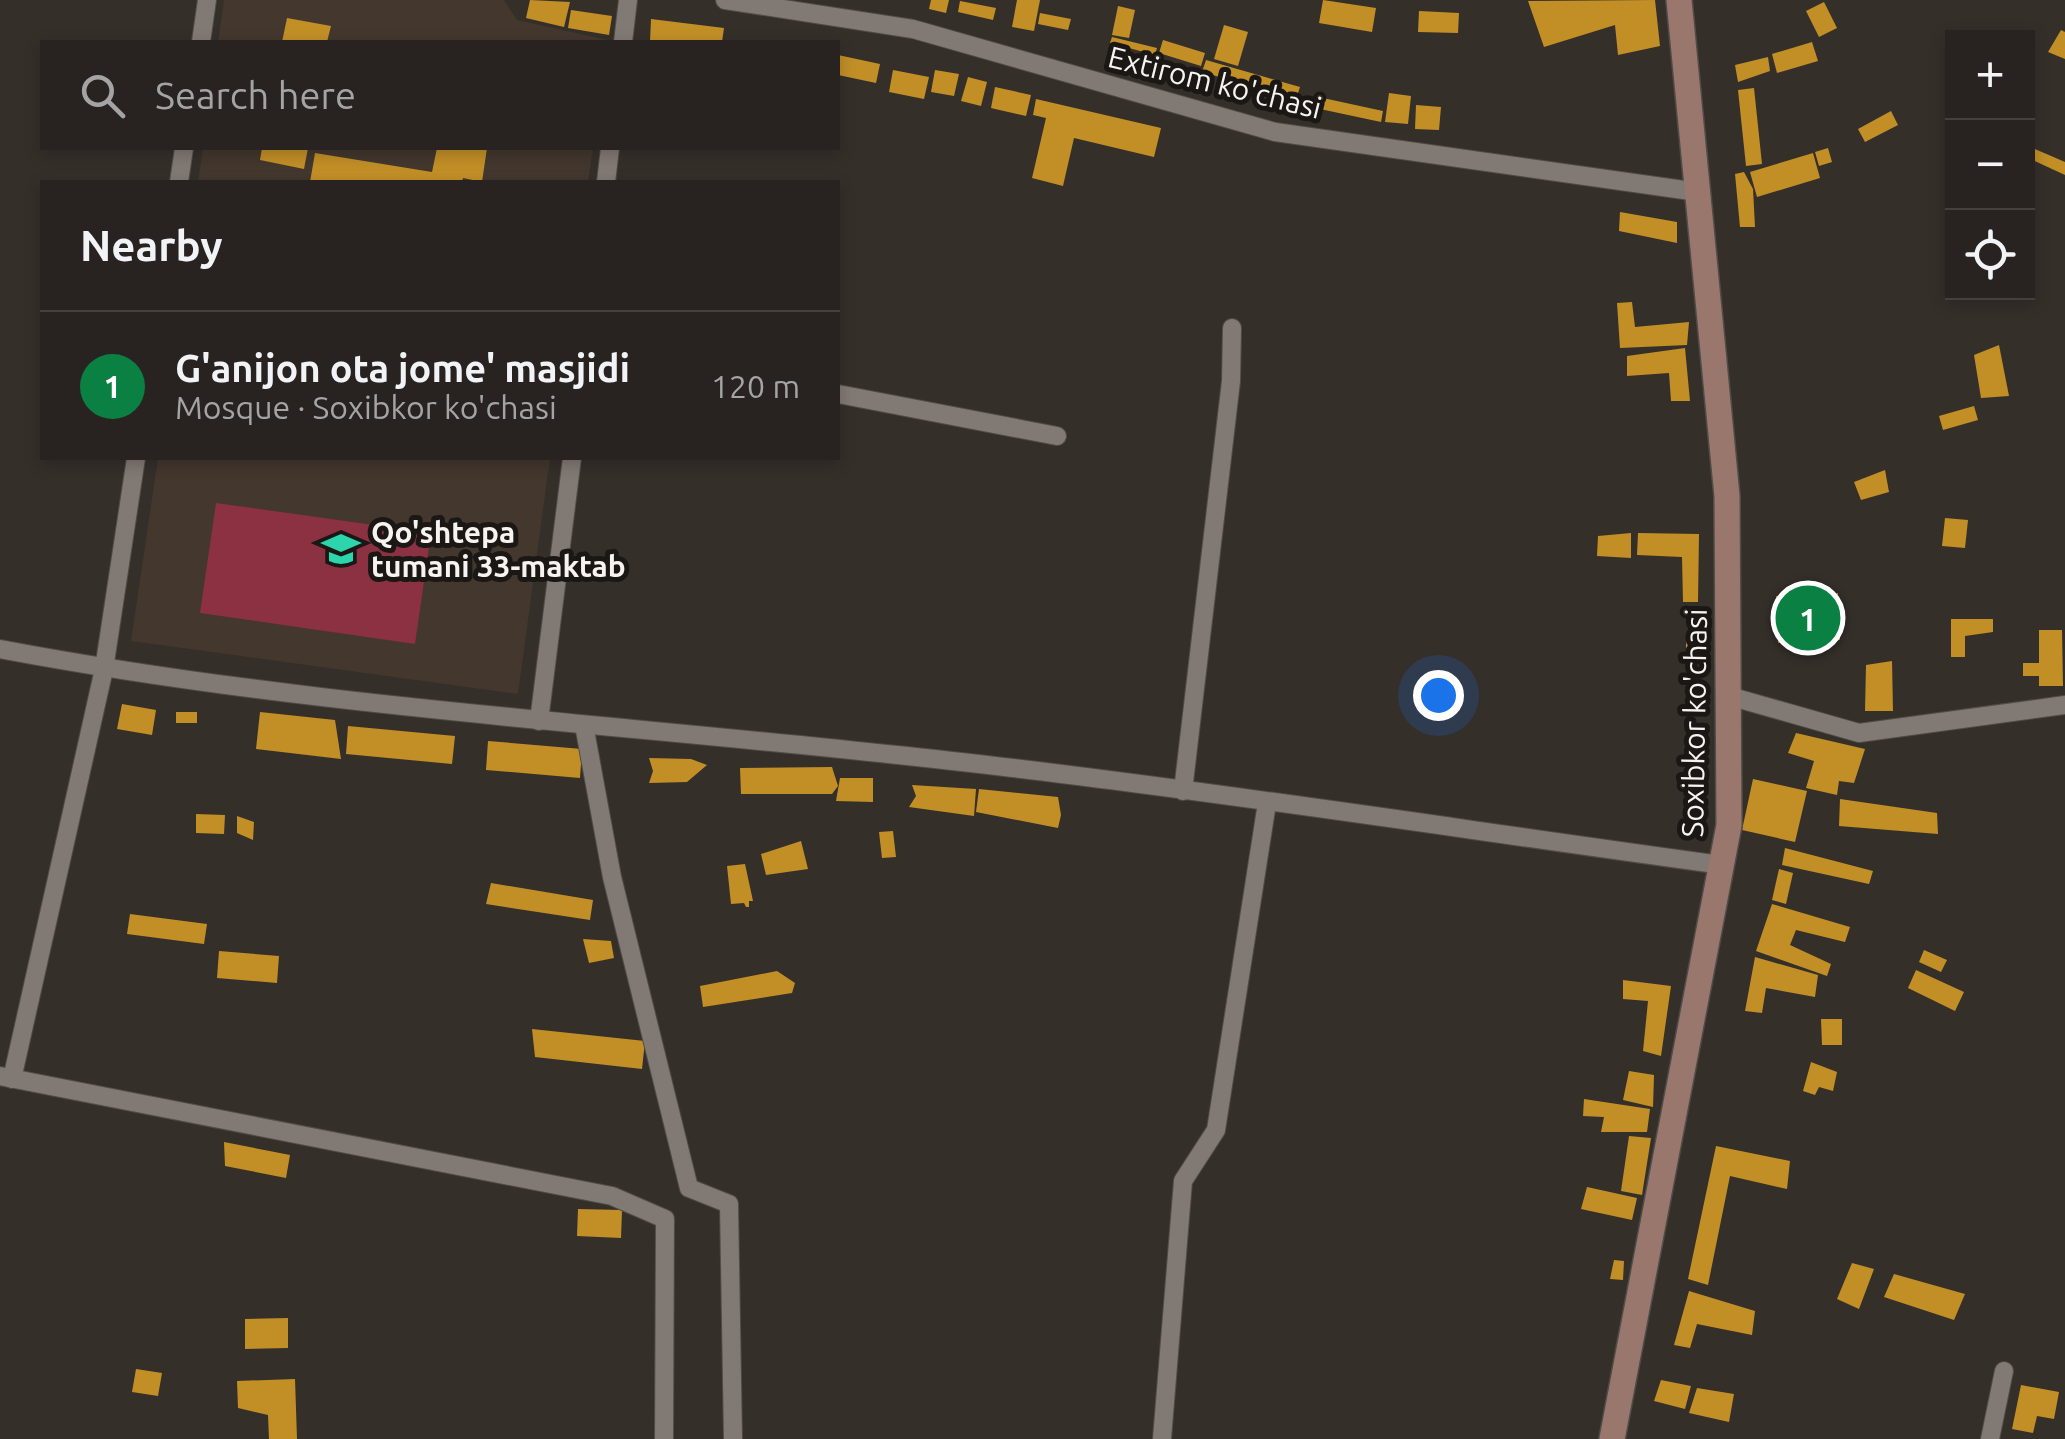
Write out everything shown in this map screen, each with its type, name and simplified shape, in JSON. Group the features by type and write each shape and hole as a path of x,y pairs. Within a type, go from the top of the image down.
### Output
{"main road":[{"name":"Soxibkor ko'chasi","path":"1612,1439 1729,825 1728,496 1679,0"}],"street":[{"path":"200,40 207,0"},
{"path":"623,40 628,0"},
{"name":"Extirom ko'chasi","path":"725,0 913,29 1275,132 1698,192"},
{"path":"179,180 184,150"},
{"path":"606,180 610,150"},
{"path":"1183,791 1231,382 1232,328"},
{"path":"840,394 1057,436"},
{"path":"136,460 104,668 6,1078 612,1196 665,1219 664,1439"},
{"path":"539,721 572,460"},
{"path":"0,649 104,668 539,721 1012,768 1722,865"},
{"path":"1728,696 1859,733 2065,704"},
{"path":"584,725 612,877 688,1188 729,1204 733,1439"},
{"path":"1162,1439 1183,1181 1216,1130 1267,803"},
{"path":"1990,1439 2004,1372"}],"shaded area":[{"path":"224,0 504,0 517,20 608,40 218,40"},
{"path":"203,150 593,150 588,180 198,180"},
{"name":"Qo'shtepa tumani 33-maktab","path":"158,460 550,460 518,694 131,641"},
{"path":"216,503 431,533 415,644 200,613"}],"building":[{"path":"530,0 570,2 564,27 526,18"},
{"path":"931,0 949,0 946,13 929,9"},
{"path":"1017,0 1040,0 1034,31 1012,27"},
{"path":"1323,0 1376,8 1372,32 1319,23"},
{"path":"1655,0 1660,46 1618,55 1615,25 1544,47 1528,1"},
{"path":"960,1 996,8 993,20 958,12"},
{"path":"1824,2 1837,28 1819,37 1806,11"},
{"path":"1118,6 1135,10 1129,38 1112,35"},
{"path":"571,10 612,16 609,35 568,28"},
{"path":"1419,11 1459,13 1458,33 1418,32"},
{"path":"1040,13 1071,19 1068,30 1038,24"},
{"path":"287,18 331,26 328,40 282,40"},
{"path":"651,19 724,28 722,40 650,40"},
{"path":"1224,25 1248,32 1238,66 1214,59"},
{"path":"2061,30 2065,32 2065,59 2048,52"},
{"path":"1112,37 1157,48 1155,55 1110,43"},
{"path":"1163,40 1205,53 1201,66 1159,53"},
{"path":"1812,42 1818,61 1777,73 1772,54"},
{"path":"840,55 880,64 876,83 840,75"},
{"path":"1768,57 1770,71 1738,82 1735,65"},
{"path":"1206,60 1300,87 1296,99 1202,72"},
{"path":"893,70 929,77 924,99 889,92"},
{"path":"935,70 959,74 954,96 931,92"},
{"path":"968,77 987,82 981,106 961,101"},
{"path":"995,87 1031,95 1026,116 991,108"},
{"path":"1754,88 1762,164 1746,166 1738,90"},
{"path":"1389,93 1411,96 1408,124 1385,122"},
{"path":"1323,98 1383,111 1381,122 1320,109"},
{"path":"1036,99 1161,128 1154,157 1074,138 1063,186 1032,178 1046,118 1033,115"},
{"path":"1416,105 1441,107 1439,130 1415,129"},
{"path":"1891,111 1898,125 1865,142 1858,129"},
{"path":"1828,148 1832,162 1819,166 1815,152"},
{"path":"2035,149 2065,162 2065,175 2035,161"},
{"path":"262,150 308,150 304,169 260,160"},
{"path":"437,150 487,150 482,180 310,180 315,153 432,172"},
{"path":"1813,153 1820,178 1757,197 1750,172"},
{"path":"1744,172 1753,189 1755,227 1740,227 1735,174"},
{"path":"1620,212 1677,222 1677,243 1619,231"},
{"path":"1632,302 1635,327 1689,322 1687,345 1620,348 1617,303"},
{"path":"1999,345 2009,396 1981,398 1974,355"},
{"path":"1685,348 1690,401 1671,401 1669,373 1627,376 1627,356"},
{"path":"1974,406 1978,420 1943,430 1939,416"},
{"path":"1885,470 1889,492 1861,500 1854,482"},
{"path":"1945,518 1968,520 1965,548 1942,546"},
{"path":"1631,533 1631,558 1597,556 1598,536"},
{"path":"1638,533 1699,534 1698,602 1683,602 1682,557 1637,555"},
{"path":"1838,593 1840,640 1778,643 1776,596"},
{"path":"1951,619 1993,619 1993,632 1965,636 1965,657 1951,657"},
{"path":"2039,630 2062,630 2063,686 2039,686 2039,676 2023,676 2023,663 2039,663"},
{"path":"1686,633 1701,634 1701,651 1686,650"},
{"path":"1892,661 1893,711 1865,711 1866,665"},
{"path":"122,704 156,710 152,735 117,729"},
{"path":"176,712 197,712 197,723 176,723"},
{"path":"260,712 335,720 341,759 256,749"},
{"path":"348,726 455,736 452,764 346,754"},
{"path":"1796,733 1865,749 1854,783 1839,781 1837,795 1806,788 1814,761 1788,753"},
{"path":"488,741 582,749 580,778 486,770"},
{"path":"649,758 691,759 707,765 687,782 649,783 653,771"},
{"path":"832,767 838,786 832,794 741,794 740,768"},
{"path":"840,778 873,778 873,802 836,801"},
{"path":"1753,779 1807,791 1795,842 1742,830"},
{"path":"912,785 976,789 974,816 909,807 916,796"},
{"path":"979,789 1058,797 1058,828 976,812"},
{"path":"1840,799 1937,813 1938,834 1839,826"},
{"path":"196,814 225,815 224,834 196,833"},
{"path":"237,816 254,822 253,840 237,833"},
{"path":"893,831 896,857 882,858 879,832"},
{"path":"801,841 808,869 766,875 761,854"},
{"path":"1785,848 1873,871 1869,884 1782,865"},
{"path":"745,864 753,901 749,901 749,907 744,903 731,904 727,866"},
{"path":"1779,869 1793,873 1786,904 1772,900"},
{"path":"491,883 593,900 590,920 486,904"},
{"path":"1772,904 1850,927 1845,942 1796,930 1790,945 1831,964 1827,976 1756,951"},
{"path":"130,914 207,924 204,944 127,934"},
{"path":"583,939 611,941 614,958 589,963"},
{"path":"1924,950 1947,960 1941,972 1919,962"},
{"path":"219,951 279,956 277,983 217,978"},
{"path":"1755,957 1818,975 1815,997 1766,988 1762,1013 1745,1011"},
{"path":"1916,970 1964,992 1955,1011 1908,988"},
{"path":"777,971 795,983 792,993 703,1007 700,986"},
{"path":"1623,980 1671,986 1661,1056 1643,1051 1648,1001 1623,999"},
{"path":"1821,1019 1842,1019 1842,1045 1822,1045"},
{"path":"532,1029 645,1041 642,1069 535,1057"},
{"path":"1811,1062 1837,1072 1833,1091 1819,1087 1815,1095 1803,1091"},
{"path":"1629,1071 1654,1075 1653,1107 1623,1100"},
{"path":"1584,1099 1650,1109 1647,1132 1601,1132 1604,1117 1583,1116"},
{"path":"1629,1136 1651,1138 1642,1195 1621,1191"},
{"path":"224,1142 290,1155 286,1178 225,1166"},
{"path":"1716,1146 1790,1161 1787,1189 1730,1176 1708,1285 1688,1279"},
{"path":"1587,1187 1637,1198 1632,1220 1581,1209"},
{"path":"578,1209 622,1210 621,1238 577,1236"},
{"path":"1614,1260 1624,1261 1623,1280 1610,1279"},
{"path":"1852,1263 1874,1269 1859,1309 1837,1299"},
{"path":"1894,1274 1965,1294 1954,1320 1884,1297"},
{"path":"1689,1291 1755,1311 1752,1335 1697,1324 1690,1348 1674,1345"},
{"path":"288,1318 288,1348 245,1349 245,1319"},
{"path":"136,1369 162,1373 158,1396 132,1392"},
{"path":"295,1379 297,1439 269,1439 268,1415 238,1408 237,1381"},
{"path":"1661,1380 1691,1386 1685,1409 1654,1401"},
{"path":"2021,1385 2059,1392 2054,1419 2037,1416 2033,1433 2012,1429"},
{"path":"1697,1388 1734,1394 1729,1422 1689,1413"}],"place":[{"name":"Qo'shtepa tumani 33-maktab","path":"341,549"},
{"name":"G'anijon ota jome' masjidi","path":"1808,618"}]}
